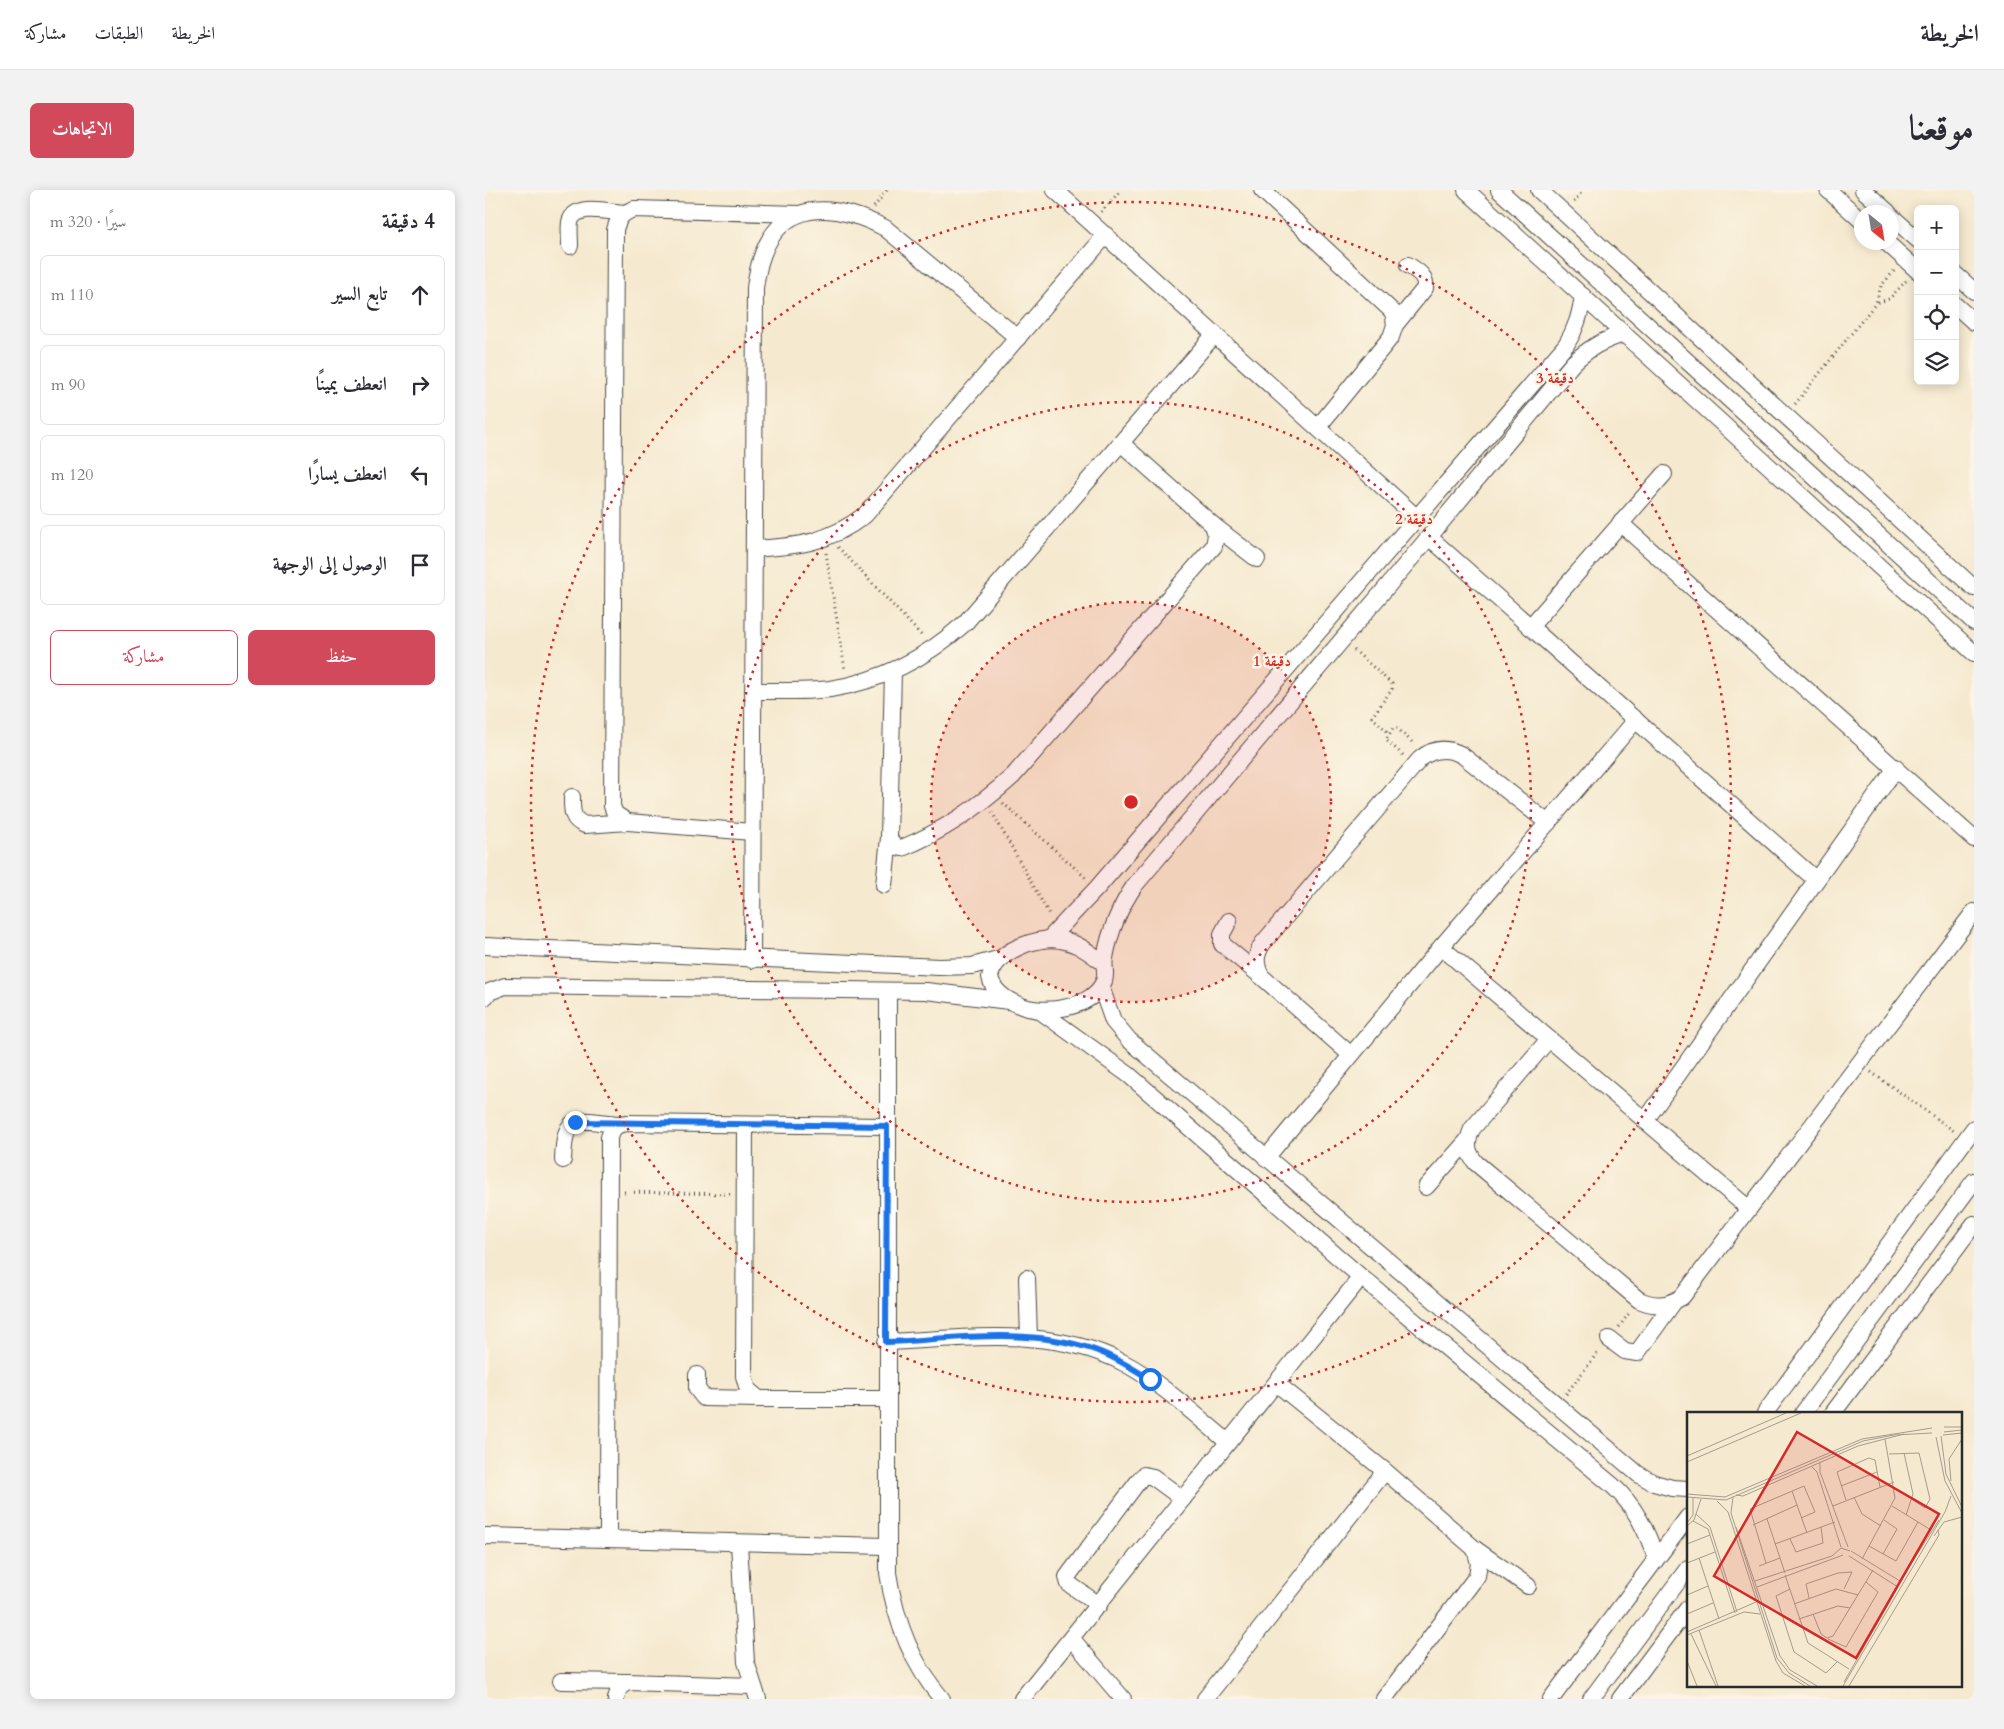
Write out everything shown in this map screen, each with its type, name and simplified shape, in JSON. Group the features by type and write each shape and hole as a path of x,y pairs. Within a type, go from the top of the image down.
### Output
{"street":[{"path":"1055,190 1417,518"},
{"path":"1261,190 1384,302 1393,312 1395,325"},
{"path":"1466,190 1974,653"},
{"path":"1499,190 1974,622"},
{"path":"1539,190 1974,588"},
{"path":"1828,190 1854,214"},
{"path":"1863,190 1880,205"},
{"path":"628,822 620,820 612,806 615,230 617,220 624,213 634,209 801,214"},
{"path":"570,246 571,222 574,214 582,210 624,213"},
{"path":"752,960 755,288 757,270 772,234 782,222 801,214 821,210 843,212 865,218 885,228 1018,338"},
{"path":"1899,223 1914,236"},
{"path":"754,549 796,546 826,538 848,527 880,499 1106,235"},
{"path":"1895,250 1913,267"},
{"path":"1318,428 1391,337 1395,325 1425,288 1426,282 1423,276 1408,265"},
{"path":"1959,278 1974,291"},
{"path":"1010,1001 996,990 990,977 996,964 1025,945 1053,934 1097,888 1566,345 1578,322 1583,296"},
{"path":"1959,309 1974,322"},
{"path":"753,692 827,689 847,686 893,671 934,649 965,623 1122,444 1215,334"},
{"path":"485,997 489,992 505,986 888,991 954,993 1010,1001 1029,1009 1040,1011 1058,1010 1075,1005 1101,987 1105,980 1104,963 1115,918 1135,885 1429,537 1573,363 1587,349 1604,340 1624,334"},
{"path":"1122,444 1213,525 1257,559"},
{"path":"1530,627 1664,474"},
{"path":"1620,523 1974,839"},
{"path":"889,838 894,846 902,848 957,820 989,797 1013,776 1214,546 1216,535 1213,525"},
{"path":"1429,537 1816,880"},
{"path":"884,885 889,838 893,671"},
{"path":"1266,1158 1441,947 1636,720"},
{"path":"1261,976 1256,965 1257,953 1263,943 1420,759 1444,749 1462,755 1548,823"},
{"path":"1645,1121 1896,768"},
{"path":"572,797 572,813 579,823 585,825 628,822 752,832"},
{"path":"1467,1141 1468,1153 1476,1163 1639,1300 1661,1306 1673,1303 1683,1297 1748,1208 1974,912"},
{"path":"1229,921 1222,934 1222,944 1351,1055"},
{"path":"1053,934 1072,943 1104,963"},
{"path":"485,946 752,960 956,968 1004,957"},
{"path":"1441,947 1748,1208"},
{"path":"1101,987 1107,1010 1120,1032 1266,1158 1638,1474 1654,1483 1672,1488 1687,1489"},
{"path":"888,991 887,1573 900,1626 923,1674 942,1699"},
{"path":"1040,1011 1129,1075 1361,1277 1625,1498 1646,1529 1656,1558"},
{"path":"1427,1187 1467,1141 1472,1129 1549,1039"},
{"path":"563,1160 564,1134 568,1127 575,1122 887,1126"},
{"path":"608,1539 609,1137 612,1129 619,1124"},
{"path":"745,1125 744,1376 748,1390 759,1399"},
{"path":"1766,1412 1970,1134"},
{"path":"1804,1412 1974,1181"},
{"path":"1834,1412 1974,1224"},
{"path":"1022,1699 1361,1277"},
{"path":"1027,1278 1029,1337"},
{"path":"1609,1338 1625,1351 1637,1352 1673,1303"},
{"path":"886,1342 1029,1337 1061,1341 1093,1349 1122,1362 1150,1379 1229,1442"},
{"path":"697,1375 697,1389 704,1398 887,1399"},
{"path":"1276,1383 1385,1471 1475,1549 1528,1586"},
{"path":"1205,1699 1385,1471"},
{"path":"1099,1605 1069,1584 1067,1577 1140,1479 1144,1475 1153,1476 1183,1499"},
{"path":"1551,1699 1687,1518"},
{"path":"485,1536 886,1546"},
{"path":"561,1681 627,1682 755,1693 745,1662 739,1543"},
{"path":"1384,1699 1477,1576 1479,1563 1475,1549"},
{"path":"1591,1699 1687,1569"},
{"path":"1620,1699 1687,1609"},
{"path":"1072,1639 1123,1699"},
{"path":"616,1699 619,1688 627,1682"}],"path":[{"path":"865,218 887,190"},
{"path":"1091,222 1121,190"},
{"path":"1876,303 1889,299 1913,267"},
{"path":"1786,415 1876,303 1881,286 1913,267"},
{"path":"826,538 934,649"},
{"path":"826,538 847,686"},
{"path":"1342,640 1392,684 1392,689 1372,717 1389,733"},
{"path":"1396,728 1420,759 1386,740 1389,733 1396,728"},
{"path":"989,797 1097,888"},
{"path":"989,797 1053,934"},
{"path":"1859,1063 1970,1134"},
{"path":"609,1192 746,1194"}],"route":[{"path":"575,1122 887,1126 886,1342 1029,1337 1061,1341 1093,1349 1122,1362 1150,1379"}]}
